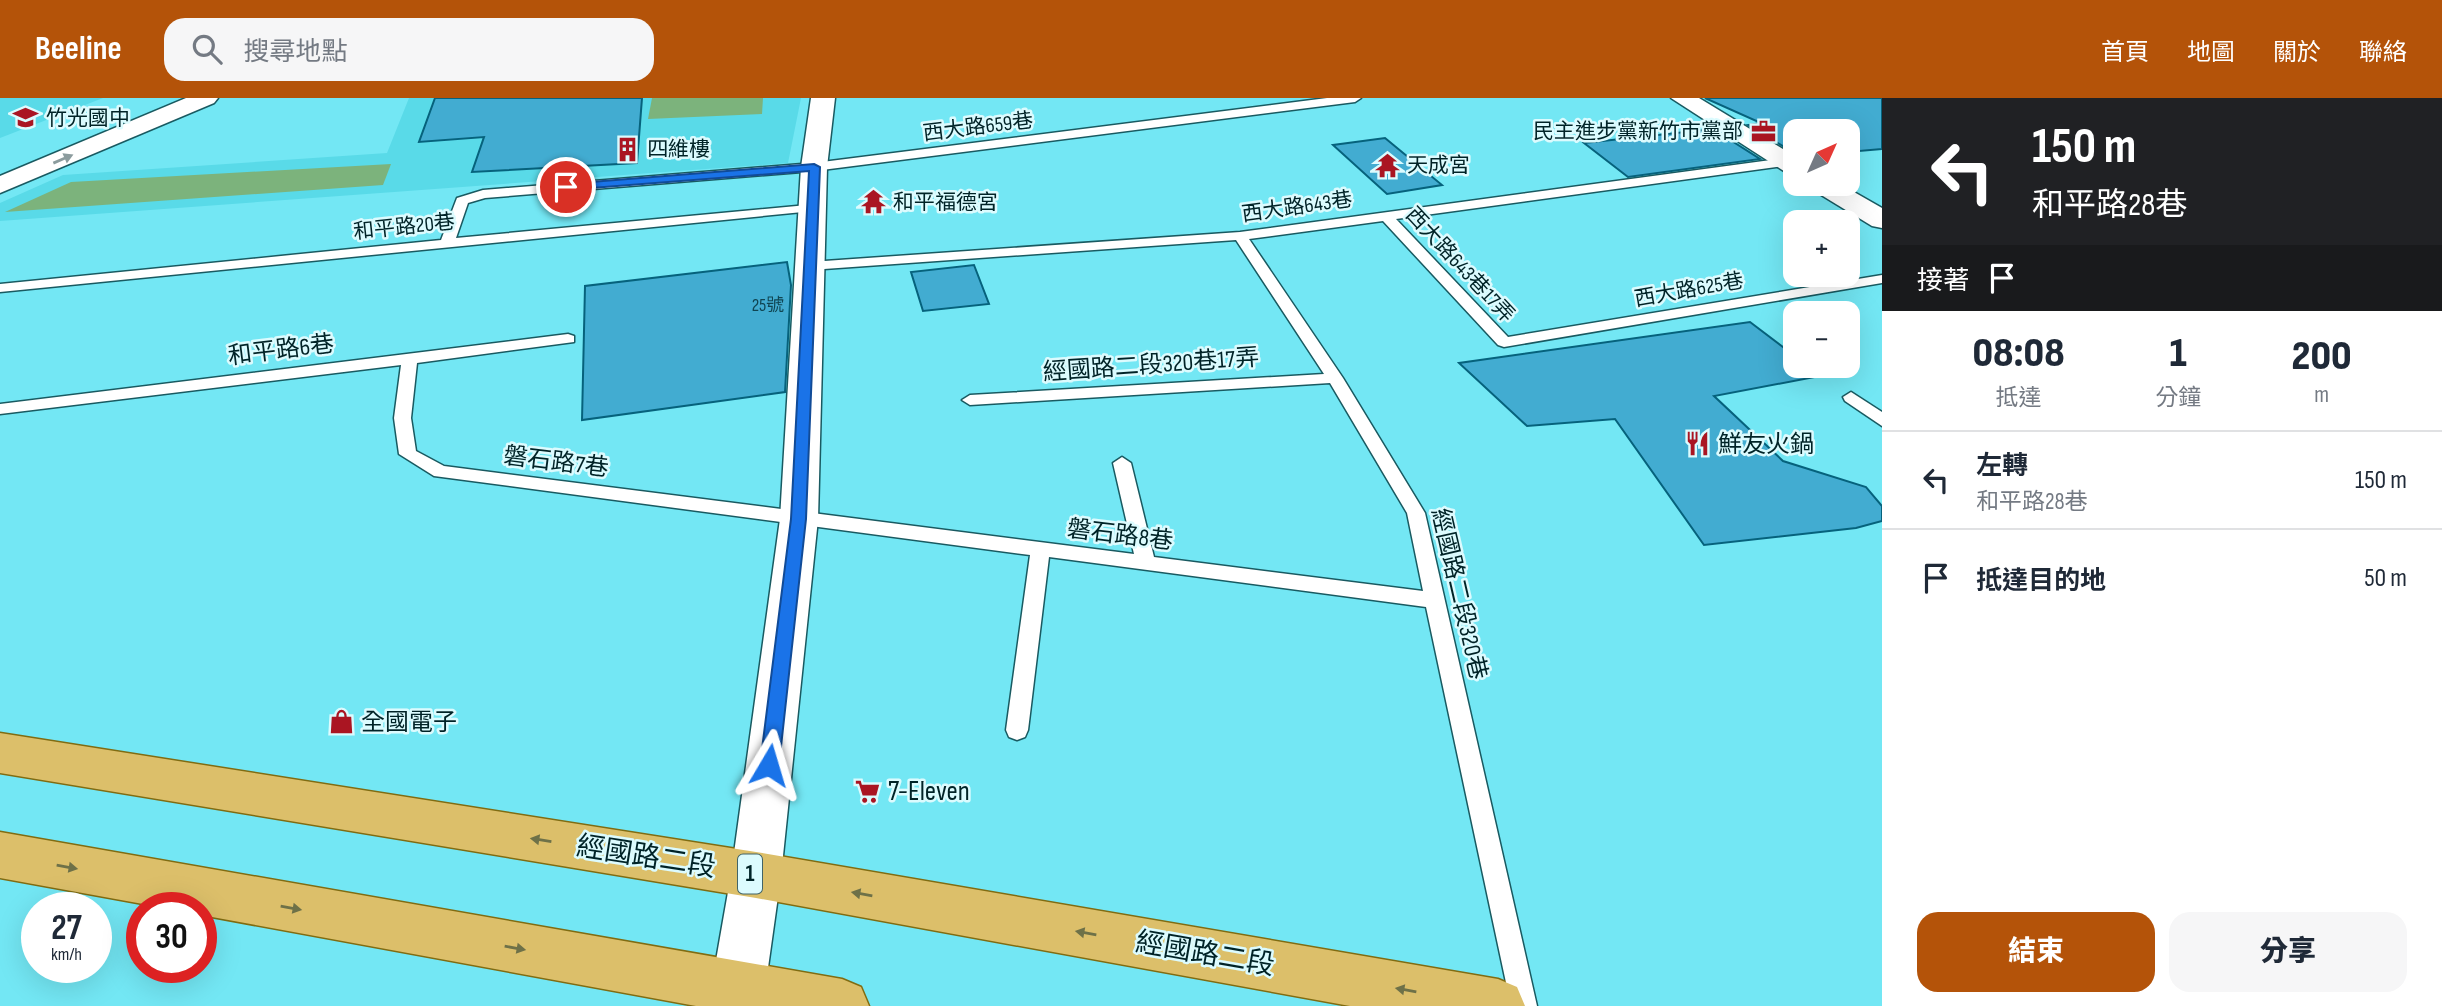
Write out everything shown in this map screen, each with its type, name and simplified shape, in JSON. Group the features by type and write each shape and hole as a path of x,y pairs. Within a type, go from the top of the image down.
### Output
{"main road":[{"name":"經國路二段","path":"0,753 756,875 1498,1006"},
{"path":"0,855 737,998 842,1006"}],"street":[{"path":"98,118 147,98"},
{"path":"0,185 206,98"},
{"path":"737,998 756,875 799,519 814,167 823,98"},
{"path":"1683,98 1783,160"},
{"path":"1842,196 1882,220"}],"lane":[{"name":"西大路659巷","path":"447,244 463,201 483,194 814,167 1355,98"},
{"name":"西大路643巷","path":"810,266 1240,236 1783,166"},
{"name":"和平路20巷","path":"0,288 813,206"},
{"name":"西大路643巷17弄","path":"1386,216 1504,342"},
{"name":"經國路二段320巷","path":"1240,236 1335,378 1416,513 1524,1006"},
{"name":"西大路625巷","path":"1504,342 1882,279"},
{"name":"和平路6巷","path":"0,409 568,339"},
{"name":"磐石路7巷","path":"410,358 402,426 404,441 408,454 440,472 799,519"},
{"name":"經國路二段320巷17弄","path":"970,400 1335,378"},
{"path":"1851,397 1882,420"},
{"path":"1122,463 1146,564"},
{"name":"磐石路8巷","path":"799,519 1435,600"},
{"path":"1017,730 1040,550"}],"shaded area":[{"name":"竹光國中","path":"0,98 103,98 0,138"},
{"path":"409,98 801,98 788,163 0,221 0,203 63,175 387,153"}],"green space":[{"path":"652,98 763,98 762,114 648,119"},
{"path":"391,164 383,185 5,212 71,182"}],"building":[{"path":"435,98 642,98 637,163 472,172 484,137 419,142"},
{"path":"1705,98 1882,98 1882,149 1860,151 1860,119 1783,119 1783,146 1748,125 1761,123"},
{"path":"1713,129 1760,159 1628,177 1584,143"},
{"name":"天成宮","path":"1385,138 1442,185 1387,194 1333,145"},
{"path":"787,262 791,285 785,392 582,420 585,286"},
{"path":"974,265 989,304 923,311 911,272"},
{"name":"鮮友火鍋","path":"1750,322 1783,347 1783,378 1809,378 1714,396 1783,461 1866,487 1882,506 1882,521 1856,528 1704,545 1615,419 1527,426 1459,363"}],"place":[{"name":"竹光國中","path":"26,118"},
{"name":"民主進步黨新竹市黨部","path":"1763,131"},
{"name":"四維樓","path":"627,149"},
{"name":"天成宮","path":"1387,165"},
{"name":"和平福德宮","path":"873,202"},
{"name":"鮮友火鍋","path":"1698,444"},
{"name":"全國電子","path":"341,722"},
{"name":"7-Eleven","path":"868,791"}],"route":[{"path":"566,187 814,167 799,519 769,765"}]}
